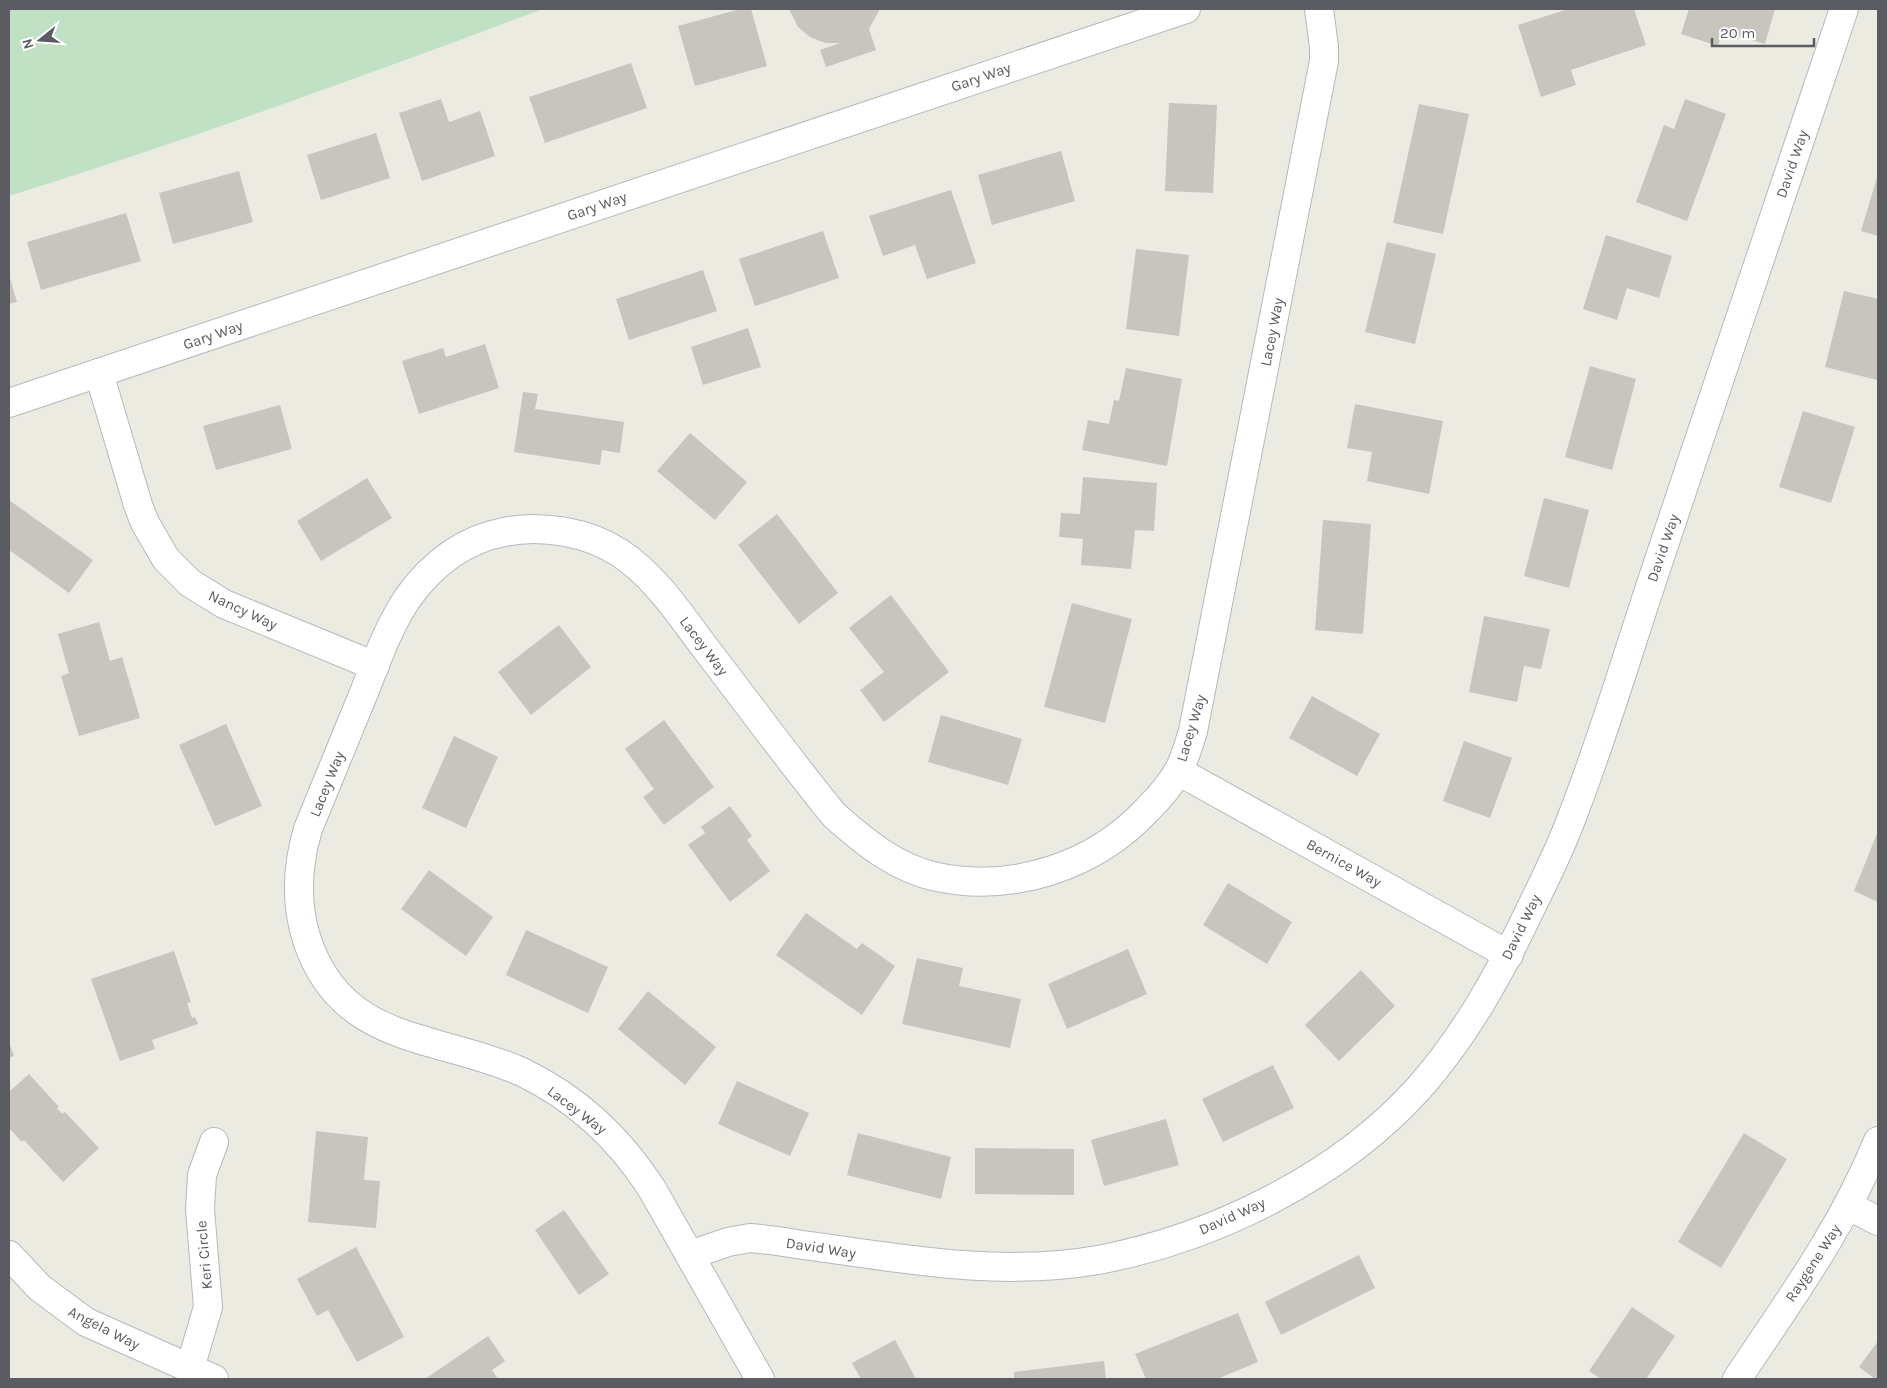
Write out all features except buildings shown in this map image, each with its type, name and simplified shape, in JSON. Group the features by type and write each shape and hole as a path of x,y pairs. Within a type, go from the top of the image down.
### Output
{"street":[{"name":"Gary Way","path":"9,403 1186,9"},
{"name":"Lacey Way","path":"760,1379 635,1162 619,1143 574,1104 522,1072 387,1028 349,1006 322,973 309,944 299,904 300,854 308,829 374,666 406,601 422,579 442,559 465,544 491,534 518,529 543,529 570,533 596,541 620,553 658,587 834,814 876,849 908,867 936,877 997,881 1028,877 1061,868 1089,855 1137,821 1159,798 1178,771 1194,731 1324,61 1319,9"},
{"name":"David Way","path":"690,1255 728,1242 750,1238 940,1265 986,1268 1064,1265 1102,1259 1184,1236 1256,1206 1300,1183 1332,1164 1388,1119 1441,1062 1482,1002 1509,955 1572,818 1844,9"},
{"name":"Nancy Way","path":"99,373 145,523 172,566 190,583 224,604 374,666"},
{"name":"Bernice Way","path":"1178,771 1509,955"},
{"name":"Raygene Way","path":"1737,1379 1849,1206 1878,1141"},
{"name":"Keri Circle","path":"190,1368 208,1307 200,1209 202,1175 214,1142"},
{"path":"1849,1206 1878,1221"},
{"name":"Angela Way","path":"9,1256 40,1288 86,1322 112,1336 214,1379"}],"green space":[{"path":"9,9 543,9 210,130 9,196"}]}
